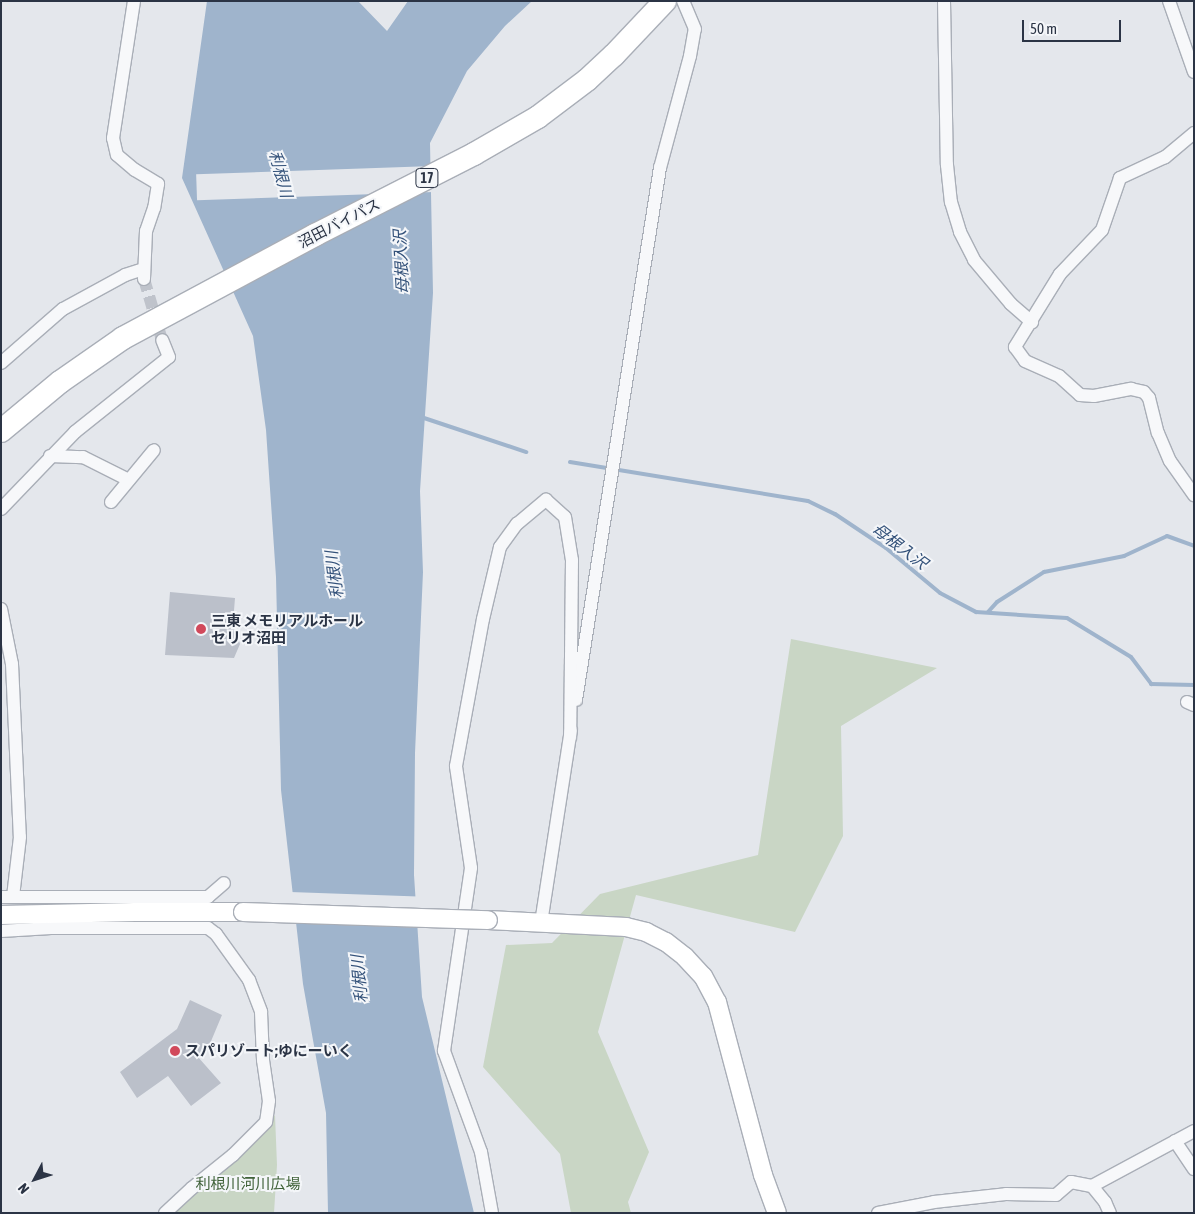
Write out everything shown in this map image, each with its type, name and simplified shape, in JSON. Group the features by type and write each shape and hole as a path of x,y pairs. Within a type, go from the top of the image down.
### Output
{"highway":[{"name":"沼田バイパス","path":"1,431 28,407 91,359 162,316 315,234 474,154 531,121 587,80 640,29 665,1"}],"street":[{"path":"1,362 64,309 125,275 144,274 146,231 154,208 158,184 135,170 117,155 113,138 134,1"},
{"path":"541,923 660,168 690,56 695,29 683,1"},
{"path":"944,1 948,165 951,202 960,232 974,260 1011,304 1032,322"},
{"path":"1169,1 1194,72"},
{"path":"1194,133 1165,157 1120,178 1102,230 1060,274 1015,347 1025,361 1059,376 1080,395 1094,396 1131,389 1144,392 1149,398 1158,433 1170,461 1194,495"},
{"path":"1,509 75,432 169,357 162,340"},
{"path":"111,502 154,450"},
{"path":"50,456 83,457 129,480"},
{"path":"492,1213 481,1152 444,1051 471,868 456,766 482,619 500,547 516,524 546,500 565,517 572,560 570,737"},
{"path":"1,609 20,837 7,897 208,900 224,883"},
{"path":"1,915 243,912 488,920 626,927 646,932 666,942 685,957 704,976 717,1002 724,1022 772,1211"},
{"path":"1,931 51,928 208,928 216,934 249,980 261,1012 263,1060 269,1101 266,1122 234,1155 192,1188 165,1213"},
{"path":"878,1213 934,1202 997,1195 1056,1195 1071,1182 1092,1186 1194,1131"},
{"path":"1175,1141 1194,1168"},
{"path":"1092,1186 1105,1202 1110,1213"}],"green space":[{"path":"791,639 937,668 841,726 843,836 795,932 636,895 598,1032 649,1152 628,1202 631,1213 571,1213 560,1154 483,1067 506,945 552,943 600,894 758,855"},
{"name":"利根川河川広場","path":"275,1115 277,1165 274,1213 171,1213 235,1159"}],"water":[{"name":"利根川","path":"207,1 358,1 387,31 408,1 532,1 505,26 467,71 430,143 433,293 420,491 423,572 415,753 414,875 422,997 474,1213 328,1213 326,1113 303,984 281,790 276,577 266,430 253,336 182,178"}],"pier":[{"path":"433,166 434,192 197,200 196,174"},
{"path":"290,892 418,896 417,927 289,923"}],"building":[{"name":"三東 メモリアルホール セリオ沼田","path":"170,592 235,598 233,623 240,644 234,658 165,655"},
{"name":"スパリゾート;ゆにーいく","path":"190,1000 222,1015 209,1046 198,1057 221,1083 191,1106 168,1076 137,1098 120,1072 177,1029"}],"waterway":[{"name":"母根入沢","path":"421,417 526,452"},
{"name":"母根入沢","path":"570,462 808,501 835,514 886,548 940,593 976,612 1067,618 1131,657 1151,684 1194,685"},
{"path":"988,612 997,602 1044,572 1124,556 1167,536 1194,546"}],"tunnel":[{"path":"144,279 162,340"}],"place":[{"name":"三東 メモリアルホール セリオ沼田","path":"201,629"},
{"name":"スパリゾート;ゆにーいく","path":"175,1051"}]}
